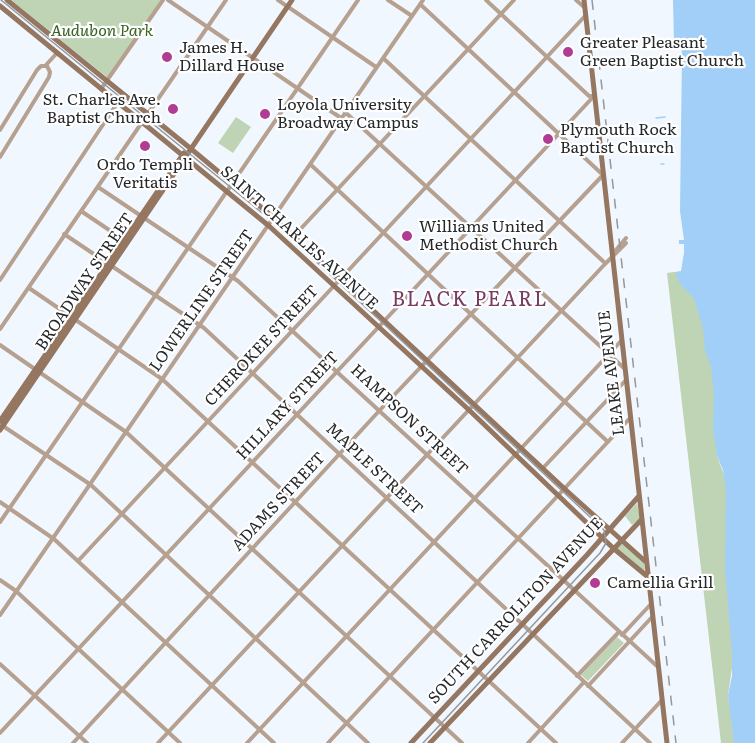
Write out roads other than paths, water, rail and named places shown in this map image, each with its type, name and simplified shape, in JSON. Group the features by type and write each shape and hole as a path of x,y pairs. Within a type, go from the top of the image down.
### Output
{"main road":[{"name":"SAINT CHARLES AVENUE","path":"7,0 274,218 564,489 646,562"},
{"name":"BROADWAY STREET","path":"1,425 292,0"},
{"name":"LEAKE AVENUE","path":"584,0 651,618 660,668 667,743"},
{"name":"SAINT CHARLES AVENUE","path":"0,6 269,226 469,410 614,548 648,577"},
{"path":"10,14 16,7"},
{"name":"BROADWAY STREET","path":"109,266 124,240 143,217"},
{"name":"SOUTH CARROLLTON AVENUE","path":"411,743 563,581 639,496"},
{"name":"SOUTH CARROLLTON AVENUE","path":"430,743 642,519"}],"street":[{"path":"101,89 166,0 341,118"},
{"path":"0,329 226,0"},
{"path":"278,0 376,67"},
{"path":"0,522 358,0"},
{"path":"388,0 412,16"},
{"path":"486,0 589,96 594,96"},
{"path":"294,236 514,0"},
{"path":"576,0 584,7"},
{"path":"421,2 603,175"},
{"name":"LOWERLINE STREET","path":"0,615 421,2"},
{"name":"CHEROKEE STREET","path":"78,561 585,16"},
{"path":"0,157 49,77 47,67 57,53"},
{"path":"383,58 605,264"},
{"path":"0,130 37,70 47,67"},
{"name":"HILLARY STREET","path":"0,733 594,96"},
{"path":"0,280 118,102"},
{"path":"345,112 625,369"},
{"path":"310,164 608,441"},
{"name":"ADAMS STREET","path":"73,743 380,410 603,175"},
{"name":"HAMPSON STREET","path":"98,187 233,278 294,330 563,581 660,668"},
{"path":"81,211 124,240"},
{"name":"MAPLE STREET","path":"64,234 199,325 650,743"},
{"path":"158,743 626,240"},
{"path":"28,288 162,379 556,743"},
{"path":"247,743 622,340"},
{"path":"0,345 126,432 462,743"},
{"path":"543,468 626,379"},
{"path":"328,743 631,417"},
{"path":"1,425 90,485 368,743"},
{"path":"0,502 54,539 274,743"},
{"path":"0,580 16,591 180,743"},
{"path":"577,676 651,604"},
{"path":"528,743 651,618 642,614"},
{"path":"0,664 87,743"},
{"path":"621,743 663,700"}],"water":[{"path":"673,0 755,0 755,743 734,743 728,695 732,676 732,653 725,568 726,491 713,429 714,394 711,366 705,351 703,328 694,298 680,284 676,275 679,256 678,43 674,43"}],"waterway":[{"path":"656,118 665,117"},
{"path":"657,135 665,135"},
{"path":"659,149 664,149"}],"tram line":[{"path":"1,0 272,221 604,530 606,543 600,553 423,743"}],"railway":[{"path":"592,0 676,743"}],"place":[{"name":"Greater Pleasant Green Baptist Church","path":"568,52"},
{"name":"James H. Dillard House","path":"167,57"},
{"name":"St. Charles Ave. Baptist Church","path":"173,109"},
{"name":"Loyola University Broadway Campus","path":"265,114"},
{"name":"Plymouth Rock Baptist Church","path":"548,139"},
{"name":"Ordo Templi Veritatis","path":"145,146"},
{"name":"Williams United Methodist Church","path":"407,236"},
{"name":"Camellia Grill","path":"595,583"}],"district":[{"name":"BLACK PEARL","path":"470,300"}],"park label":[{"name":"Audubon Park","path":"102,31"}]}
